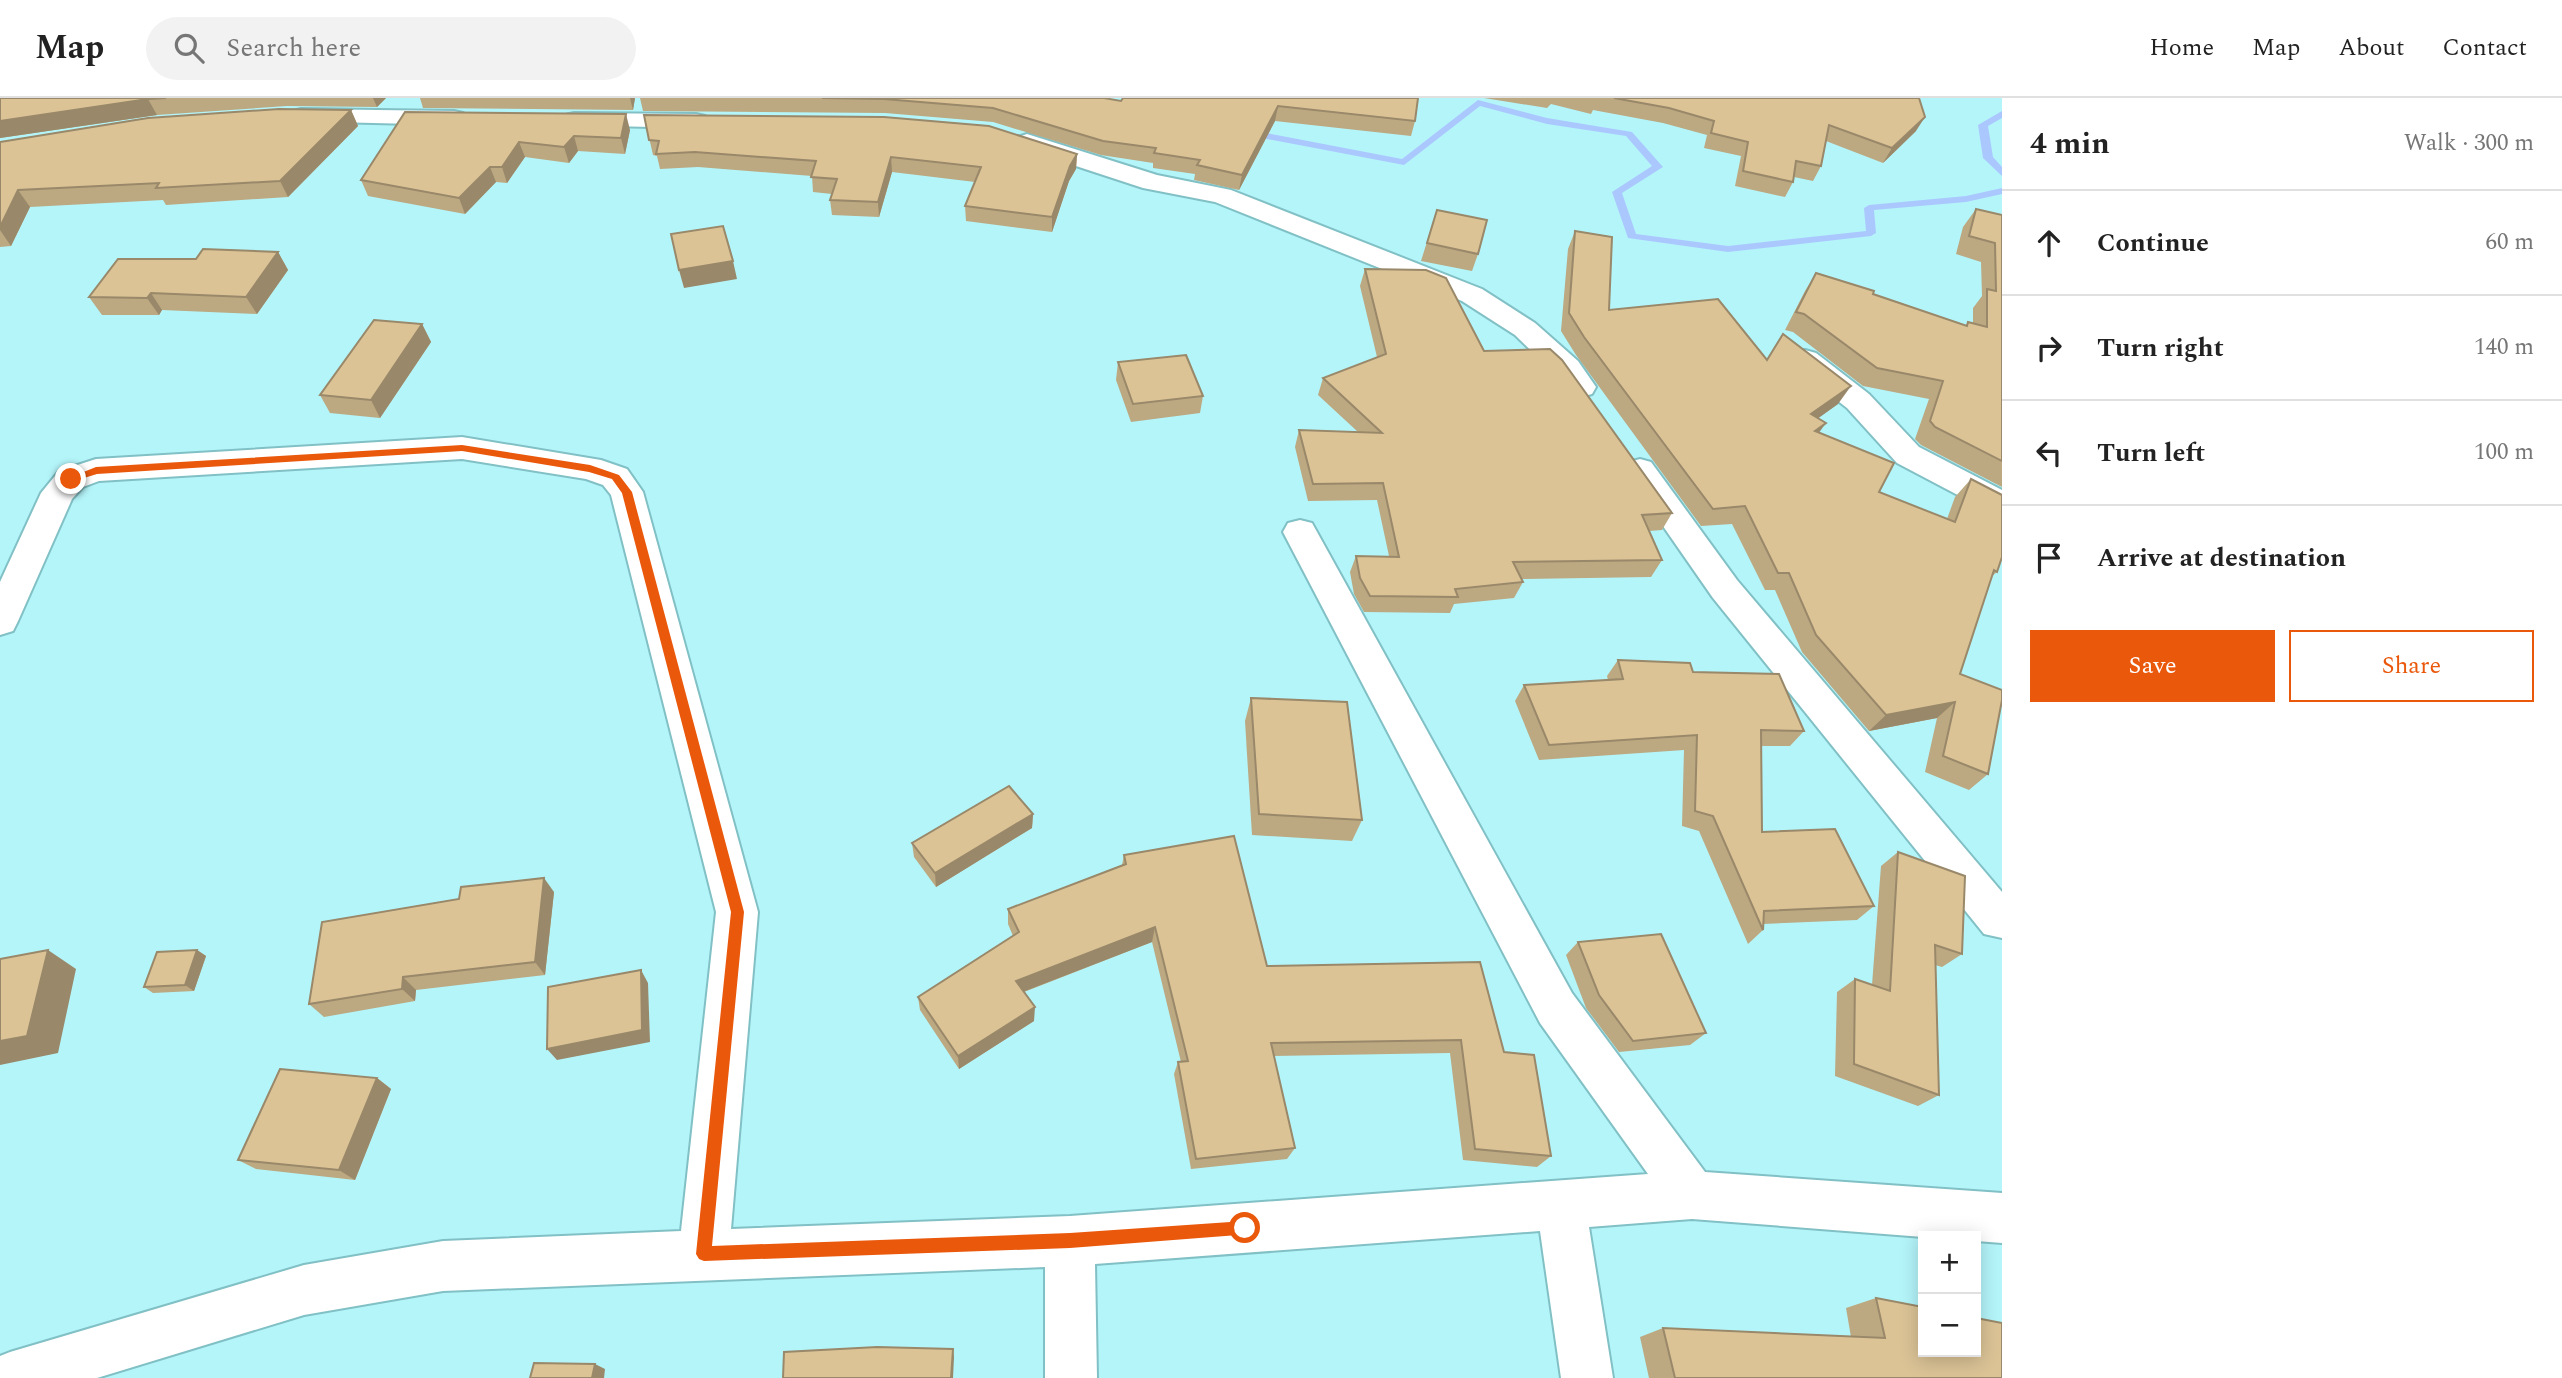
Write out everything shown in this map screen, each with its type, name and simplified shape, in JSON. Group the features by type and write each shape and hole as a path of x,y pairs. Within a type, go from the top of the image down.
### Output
{"street":[{"path":"274,117 480,118"},
{"path":"549,119 727,121"},
{"path":"1006,136 1152,182 1222,196 1472,295 1525,329 1567,368 1599,412"},
{"path":"1781,341 1858,401 1908,455 2002,503"},
{"path":"1622,445 1725,589 2001,922"},
{"path":"0,621 58,494 71,479 96,470 462,448 590,468 615,477 627,492 737,912 704,1254"},
{"path":"1300,532 1556,1008 1692,1195"},
{"path":"10,1378 317,1288 443,1266 1070,1241 1692,1195 2002,1219"},
{"path":"1561,1203 1587,1378"},
{"path":"1070,1241 1071,1378"}],"building":[{"path":"0,98 166,98 0,121"},
{"path":"822,98 1104,98 1121,101 1123,98 1418,98 1415,121 1278,106 1242,175 1197,165 1200,160 1154,153 1156,148 1103,141 993,108 884,99"},
{"path":"1614,98 1919,98 1925,117 1892,148 1829,125 1821,166 1796,161 1793,182 1743,171 1748,142 1711,133 1714,121 1669,108"},
{"path":"279,109 351,110 280,181 156,188 159,183 18,190 0,227 0,142 148,118"},
{"path":"405,112 626,114 621,138 574,136 564,147 519,142 502,167 490,167 459,198 361,180"},
{"path":"644,115 884,117 989,126 1077,154 1052,217 965,206 981,167 891,157 878,202 830,200 837,179 811,177 816,161 695,152 656,154 659,141 649,140"},
{"path":"1976,209 2002,215 2002,461 1935,427 1930,421 1943,381 1877,368 1804,314 1796,312 1816,273 1874,291 1873,294 1967,326 1968,322 1987,327 1987,289 1996,291 1995,243 1969,236"},
{"path":"1437,210 1487,220 1478,254 1427,243"},
{"path":"723,226 733,261 679,270 671,234"},
{"path":"1575,231 1612,237 1609,310 1718,299 1767,360 1783,334 1851,386 1811,414 1826,423 1815,431 1894,463 1879,492 1955,522 1971,479 2002,495 2002,557 1997,572 1994,570 1960,674 2002,690 1988,774 1943,756 1955,702 1886,715 1816,635 1789,573 1778,573 1745,506 1713,509 1584,337 1569,313"},
{"path":"203,249 278,252 246,297 151,293 147,298 89,297 118,259 196,259"},
{"path":"1365,269 1426,270 1446,278 1484,351 1550,349 1562,360 1672,513 1642,515 1662,560 1513,562 1523,582 1455,589 1458,597 1370,596 1360,578 1356,556 1399,557 1383,483 1313,484 1299,430 1382,433 1323,378 1386,354"},
{"path":"374,320 422,324 371,400 320,395"},
{"path":"1186,355 1203,396 1133,404 1118,362"},
{"path":"1618,660 1690,663 1693,672 1779,674 1804,731 1761,730 1762,832 1835,829 1874,906 1764,911 1763,930 1713,816 1695,811 1697,735 1549,745 1524,685 1623,679"},
{"path":"1251,698 1347,702 1362,820 1259,814"},
{"path":"1009,786 1033,814 935,873 912,843"},
{"path":"1234,836 1267,966 1480,962 1504,1052 1534,1055 1551,1156 1475,1149 1461,1040 1271,1043 1295,1148 1196,1159 1178,1062 1188,1061 1155,927 1016,981 1035,1007 958,1056 918,997 1019,932 1008,909 1126,864 1124,855"},
{"path":"1898,852 1965,876 1962,954 1935,945 1939,1095 1854,1064 1855,979 1890,991"},
{"path":"544,878 535,962 403,977 402,989 309,1004 322,922 459,899 461,887"},
{"path":"1661,934 1706,1033 1633,1041 1599,995 1578,942"},
{"path":"48,950 27,1036 0,1041 0,959"},
{"path":"197,950 185,985 144,987 157,952"},
{"path":"641,970 642,1030 547,1049 548,987"},
{"path":"280,1069 377,1078 339,1170 238,1160"},
{"path":"1876,1298 1918,1306 1918,1357 1981,1357 1981,1319 2002,1323 2002,1378 1675,1378 1663,1328 1885,1338"},
{"path":"877,1347 953,1349 951,1378 783,1378 784,1352"},
{"path":"534,1363 595,1364 592,1378 530,1378"}],"waterway":[{"path":"1251,133 1404,162 1478,103 1547,121 1629,134 1658,167 1617,192 1632,236 1728,249 1871,233 1869,208 1966,199 2002,191"},
{"path":"2002,114 1983,125 1988,158 2002,173"}],"route":[{"path":"71,479 96,470 462,448 590,468 615,477 627,492 737,912 704,1254 1070,1241 1245,1228"}]}
